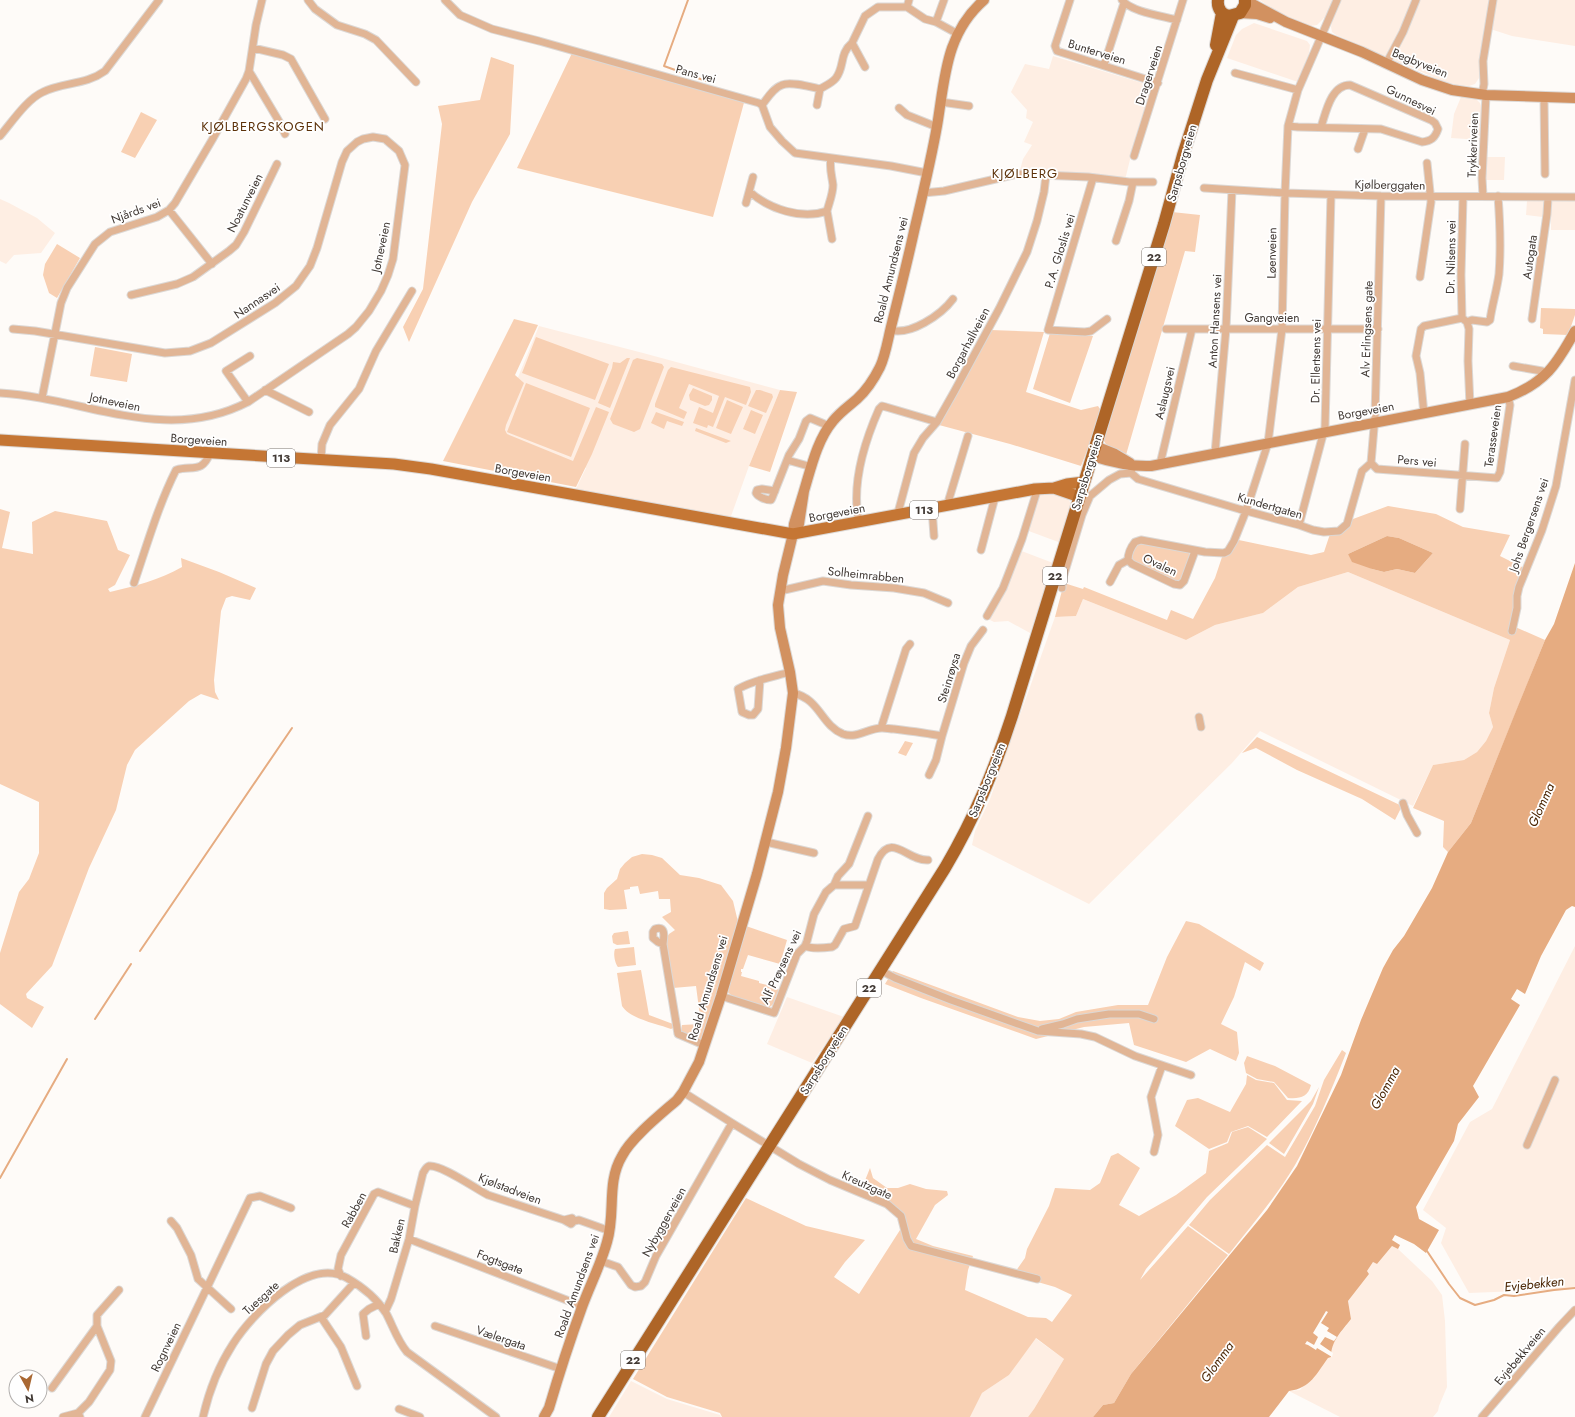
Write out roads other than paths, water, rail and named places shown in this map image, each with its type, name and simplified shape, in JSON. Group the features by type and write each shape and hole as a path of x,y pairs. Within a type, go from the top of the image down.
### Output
{"highway":[{"name":"22","path":"1224,8 1245,5 1245,0"},
{"name":"Sarpsborgveien","path":"598,1417 948,862 967,829 986,789 1012,716 1164,224 1183,155 1211,68 1224,8"}],"main road":[{"name":"Borgeveien","path":"0,440 387,464 431,469 793,534 1035,489 1054,488 1067,484 1084,482"},
{"name":"Borgeveien","path":"1054,488 1080,498"}],"street":[{"path":"0,136 36,96 51,88 93,78 105,71 159,0"},
{"name":"Njårds vei","path":"42,398 54,335 63,298 95,244 110,232 157,217 169,210 186,186 249,71 256,25 262,0"},
{"path":"308,0 315,8 337,25 365,34 376,40 416,82"},
{"name":"Pans vei","path":"445,0 460,15 492,30 539,41 654,75 749,100 762,105"},
{"path":"936,22 944,0"},
{"name":"Roald Amundsens vei","path":"544,1417 549,1408 582,1306 601,1261 610,1231 613,1180 621,1156 630,1144 683,1092 696,1067 721,996 766,842 778,792 786,748 793,692 779,618 780,591 793,534 799,524 804,491 829,426 840,413 858,398 874,378 883,359 923,193 937,127 946,64 958,34 970,14 984,0"},
{"name":"Bunterveien","path":"1070,0 1055,46 1057,51 1158,82"},
{"name":"Dragerveien","path":"1134,156 1184,0"},
{"name":"Begbyveien","path":"1245,0 1286,22"},
{"name":"Løenveien","path":"1246,510 1268,443 1282,329 1288,126 1298,90 1337,0"},
{"path":"1386,64 1416,0"},
{"name":"Trykkeriveien","path":"1483,196 1483,61 1493,0"},
{"path":"1104,65 1123,1 1150,14 1177,20"},
{"path":"817,105 820,90 836,79 841,69 845,49 852,43 865,16 878,7 908,4 925,19 936,22 958,34"},
{"name":"Begbyveien","path":"1224,8 1257,14 1286,22 1422,80 1452,90 1484,95 1575,98"},
{"path":"852,43 864,67"},
{"path":"253,48 283,55 291,59 325,119"},
{"path":"249,71 285,134"},
{"path":"1235,73 1298,90"},
{"path":"820,90 791,84 782,84 776,88 762,105 770,127 791,150 799,154 891,166 927,173"},
{"name":"Gunnesvei","path":"1288,126 1381,129 1422,142 1433,139 1438,129 1435,123 1431,120 1350,85 1346,85 1336,90 1320,127"},
{"path":"1544,97 1545,174"},
{"path":"941,102 968,106"},
{"path":"900,108 907,115 937,127"},
{"path":"1358,149 1365,128"},
{"name":"Nannasvei","path":"12,329 165,353 190,351 211,343 279,300 291,291 302,279 317,248 344,156 357,142 363,139 378,137"},
{"name":"Jotneveien","path":"0,393 42,398 127,416 163,420 198,419 218,415 248,402 337,343 356,327 369,311 386,280 392,259 405,166 399,151 385,139 378,137"},
{"path":"831,158 830,164 833,187 827,211 832,239"},
{"path":"1420,277 1431,202 1426,163"},
{"name":"Noatunveien","path":"131,295 177,284 193,277 236,245 277,164"},
{"path":"923,193 944,191 1017,174 1153,182"},
{"name":"Borgarhallveien","path":"900,514 899,509 914,453 923,438 937,422 999,310 1027,252 1037,221 1044,192 1046,175"},
{"path":"746,203 753,177"},
{"name":"P.A. Gloslis vei","path":"1093,178 1048,330 1091,331 1107,319"},
{"path":"1116,241 1130,201 1133,182"},
{"name":"Kjølberggaten","path":"1204,188 1285,193 1381,196 1575,197"},
{"name":"Anton Hansens vei","path":"1215,454 1226,329 1232,190"},
{"path":"750,192 757,198 785,212 818,214 827,211"},
{"name":"Dr. Ellertsens vei","path":"1299,525 1325,432 1331,194"},
{"name":"Alv Erlingsens gate","path":"1371,463 1378,329 1381,196"},
{"path":"1424,414 1420,373 1416,356 1421,329 1424,326 1465,320 1487,322 1490,320 1500,258 1498,196"},
{"name":"Dr. Nilsens vei","path":"1463,197 1461,275 1465,320 1469,329 1468,361 1470,405"},
{"name":"Autogata","path":"1532,319 1548,198"},
{"path":"169,210 212,264"},
{"path":"321,460 322,444 330,425 359,389 376,351 412,291"},
{"path":"890,330 902,332 913,329 946,309 953,299"},
{"name":"Aslaugsvei","path":"1162,464 1161,460 1192,328"},
{"name":"Gangveien","path":"1166,329 1378,329"},
{"name":"Borgeveien","path":"1132,469 1508,398 1530,387 1546,374 1557,363 1575,331"},
{"path":"248,402 226,371 250,356"},
{"path":"1513,366 1542,371 1546,374"},
{"name":"Johs Bergersens vei","path":"1512,631 1517,608 1519,587 1542,530 1556,486 1575,380"},
{"path":"265,390 309,412"},
{"name":"Terasseveien","path":"1497,478 1500,472 1510,405 1508,398"},
{"path":"860,522 858,515 858,476 867,438 879,409 882,406 937,422"},
{"path":"775,491 787,460 808,419 813,419 829,426"},
{"path":"950,505 949,499 968,436"},
{"path":"1460,509 1465,444"},
{"path":"1062,588 1062,581 1077,530 1090,496 1104,484 1120,474 1132,469 1114,454 1094,451"},
{"path":"134,582 149,535 166,490 176,470 181,468 198,468 207,461 210,453"},
{"path":"787,460 812,467"},
{"name":"Pers vei","path":"1371,463 1377,469 1497,478"},
{"name":"Kundertgaten","path":"1132,469 1138,479 1312,530 1324,532 1339,531 1347,524 1362,471 1371,463"},
{"path":"987,616 1003,588 1022,539 1036,494 1035,489"},
{"path":"981,550 989,524 994,497"},
{"path":"932,508 934,536"},
{"name":"Ovalen","path":"1195,551 1184,581 1180,586 1132,564 1128,560 1128,554 1132,546 1135,542 1141,540 1195,551 1219,554 1228,550 1234,541 1246,510"},
{"path":"1110,582 1119,565 1128,560"},
{"name":"Solheimrabben","path":"780,591 822,581 894,588 924,593 948,603"},
{"name":"Steinrøysa","path":"929,775 936,760 968,652 983,630"},
{"path":"881,728 906,649 910,644"},
{"path":"760,680 758,709 753,715 749,716 742,712 738,689 748,683 790,672"},
{"path":"793,692 802,695 816,706 833,728 850,736 881,728 942,736"},
{"path":"1199,717 1201,727"},
{"path":"1403,803 1417,833"},
{"name":"Alf Prøysens vei","path":"721,996 774,1013 797,954 804,946 814,914 826,892 834,885 838,876 849,864 868,816"},
{"path":"766,842 814,853"},
{"path":"804,946 810,948 832,947 835,945 844,929 855,926 882,851 888,848 898,848 919,859 928,860"},
{"path":"834,885 869,885"},
{"path":"663,944 678,1034 704,1045"},
{"path":"880,970 951,1000 1038,1031 1081,1034 1095,1037 1135,1056 1191,1075"},
{"path":"1038,1031 1077,1019 1110,1014 1139,1014 1154,1019"},
{"path":"1154,1152 1158,1135 1151,1098 1162,1066"},
{"path":"1527,1145 1555,1080"},
{"name":"Kreutzgate","path":"683,1092 781,1154 830,1180 887,1204 901,1216 907,1239 911,1246 1037,1280"},
{"name":"Nybyggerveien","path":"601,1261 618,1267 630,1285 635,1287 641,1286 645,1282 656,1256 732,1124"},
{"name":"Kjølstadveien","path":"429,1166 452,1174 488,1195 564,1220 571,1224 574,1221 579,1220 610,1231"},
{"name":"Bakken","path":"385,1312 391,1299 409,1239 423,1173 429,1166"},
{"name":"Rabben","path":"341,1276 338,1269 341,1255 374,1194 378,1192 415,1206"},
{"name":"Rognveien","path":"145,1417 250,1198 260,1196 291,1208"},
{"path":"171,1221 191,1255 198,1279 231,1309"},
{"name":"Fogtsgate","path":"409,1239 582,1306"},
{"name":"Tuesgate","path":"203,1417 210,1389 217,1372 233,1344 255,1316 284,1291 314,1274 327,1273 346,1277 368,1293 385,1312 402,1346 407,1352 496,1417"},
{"path":"252,1408 266,1364 273,1351 300,1325 325,1315 354,1283"},
{"path":"63,1417 79,1415 110,1370 111,1362 97,1326 96,1315 119,1290"},
{"path":"366,1336 363,1314 379,1304"},
{"name":"Evjebekkveien","path":"1482,1417 1575,1310"},
{"path":"321,1317 341,1347 357,1386"},
{"path":"52,1388 97,1326"},
{"name":"Vælergata","path":"435,1326 561,1369"},
{"path":"400,1409 420,1417"}],"water":[{"path":"1387,536 1399,538 1433,553 1415,573 1397,569 1384,572 1352,562 1348,554"},
{"name":"Glomma","path":"1575,563 1575,907 1572,906 1566,910 1541,956 1525,994 1517,989 1511,999 1520,1005 1473,1086 1479,1097 1458,1124 1454,1141 1416,1207 1419,1219 1439,1230 1426,1253 1414,1244 1395,1235 1392,1240 1400,1245 1398,1249 1392,1246 1377,1264 1373,1262 1367,1271 1369,1274 1348,1301 1351,1319 1335,1341 1331,1351 1331,1357 1328,1358 1316,1375 1308,1383 1303,1387 1289,1391 1269,1417 1093,1417 1103,1405 1114,1403 1131,1374 1267,1210 1297,1166 1341,1075 1361,1020 1383,968 1432,888 1448,852 1471,823 1545,640 1554,624"}],"waterway":[{"path":"688,0 664,66 706,81"},
{"path":"140,951 292,728"},
{"path":"95,1019 131,964"},
{"path":"0,1178 67,1059"},
{"name":"Evjebekken","path":"1427,1251 1460,1298 1475,1305 1494,1300 1504,1295 1514,1296 1575,1288"}],"district":[{"name":"KJØLBERGSKOGEN","path":"263,126"},
{"name":"KJØLBERG","path":"1025,173"}]}
